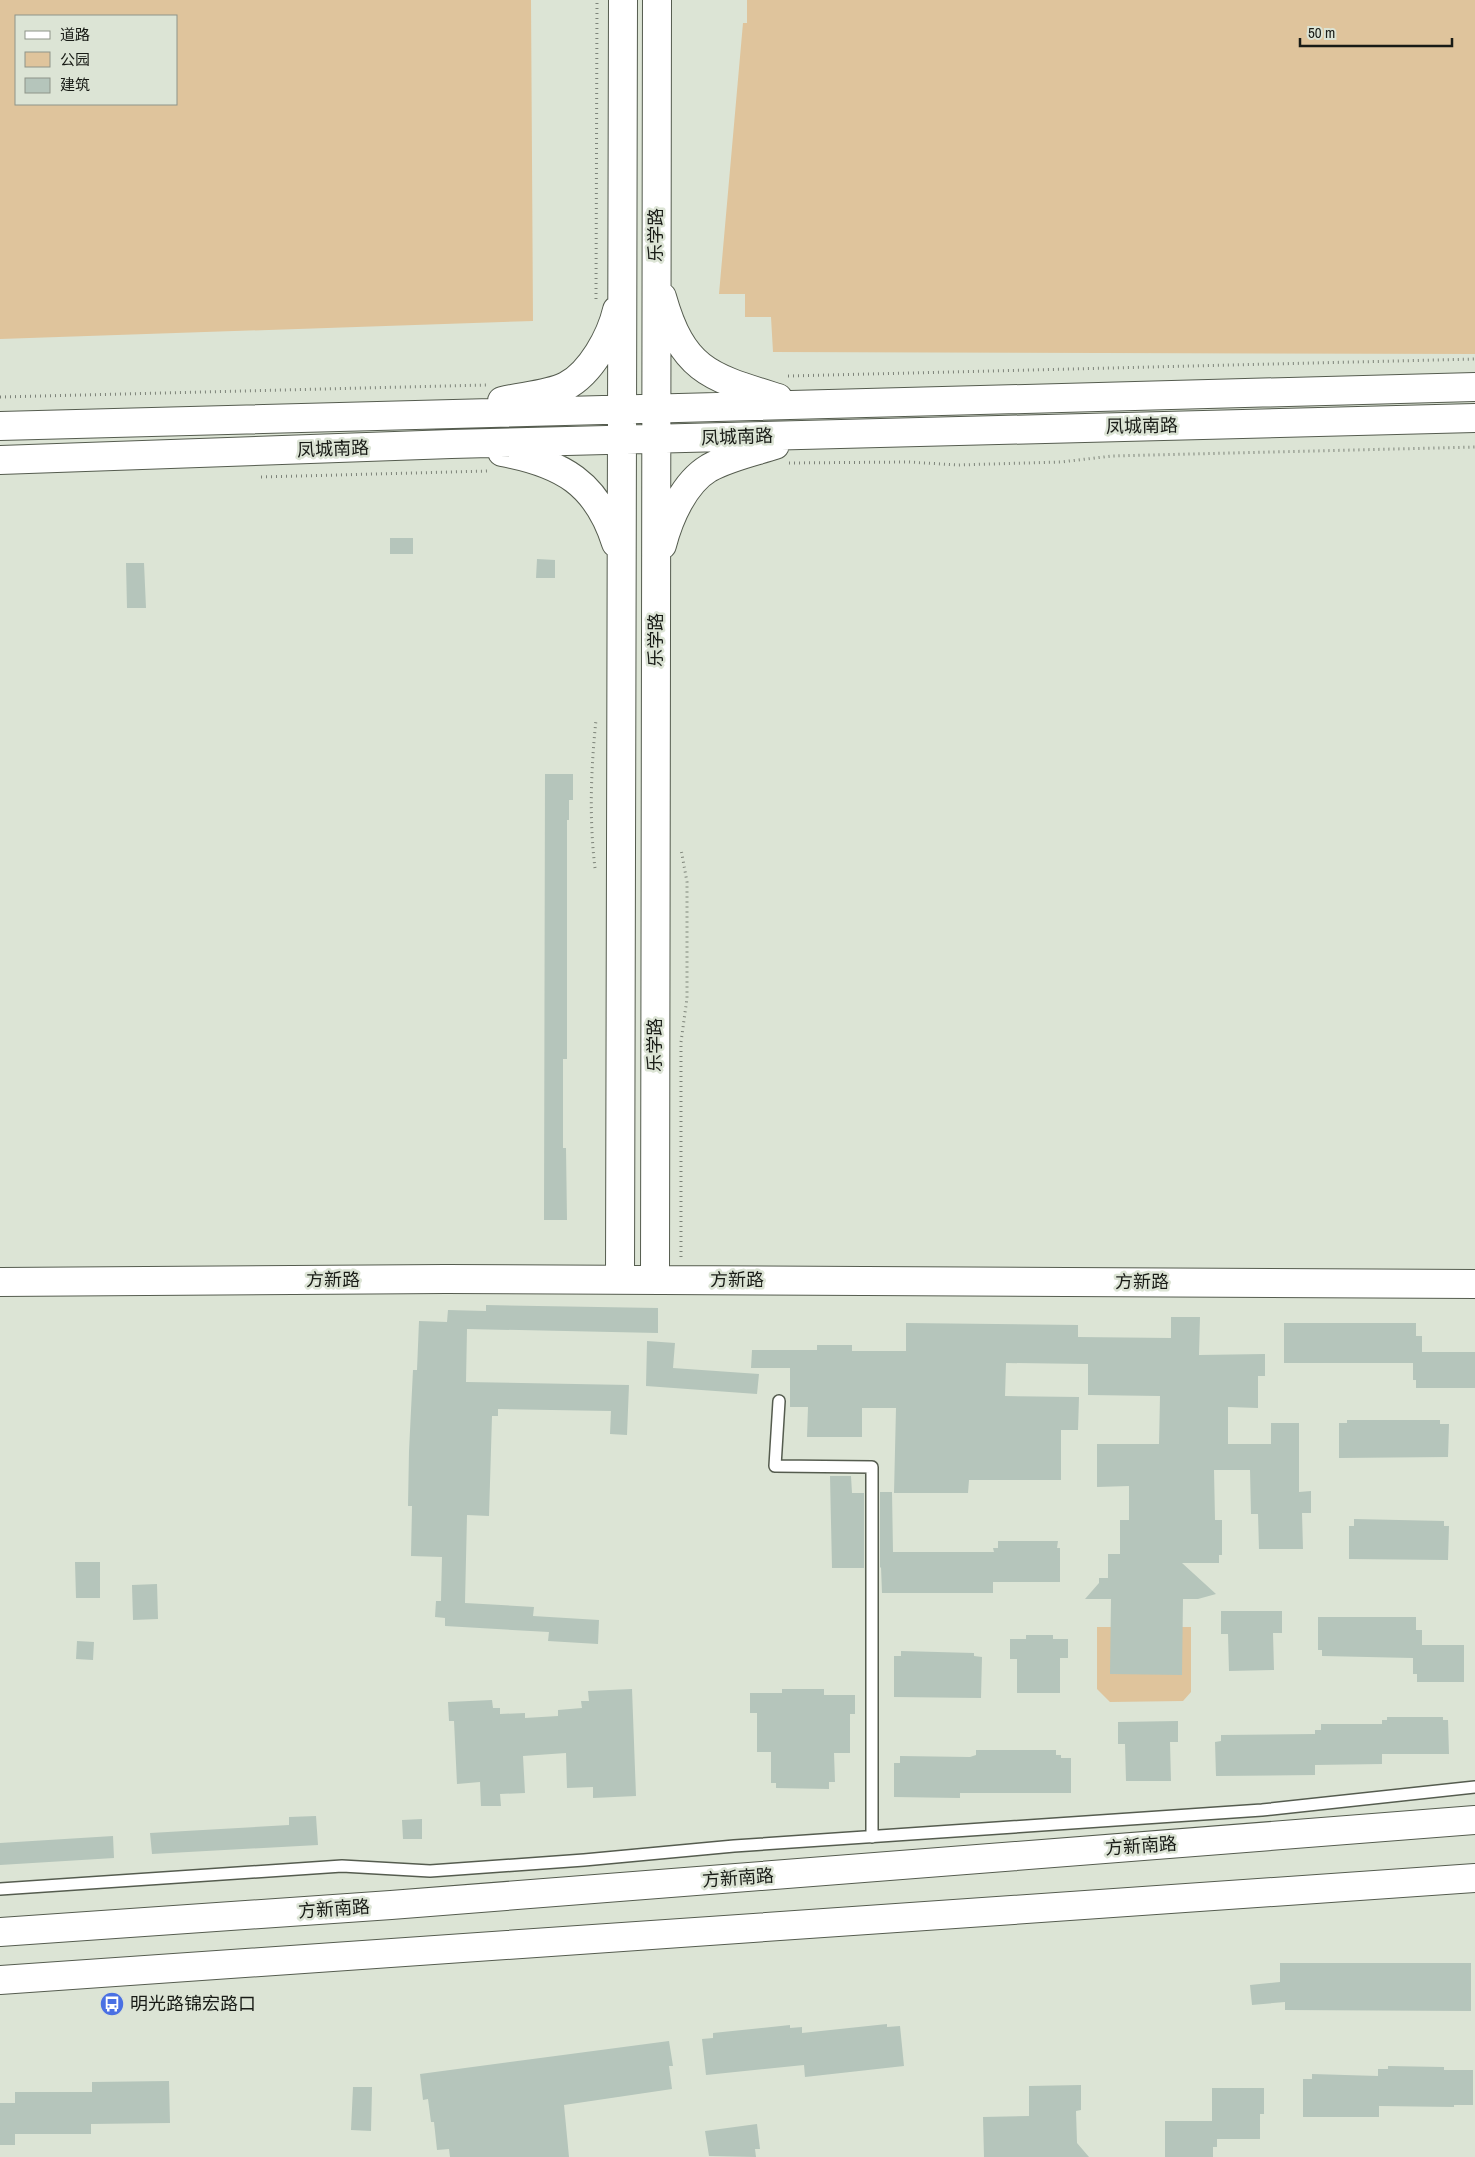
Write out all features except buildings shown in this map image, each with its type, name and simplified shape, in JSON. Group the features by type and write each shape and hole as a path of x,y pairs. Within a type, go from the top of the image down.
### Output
{"street":[{"name":"乐学路","path":"620,1280 623,0"},
{"name":"乐学路","path":"657,0 656,569 668,1280"},
{"path":"451,414 565,386 580,377 604,343 613,325 622,274"},
{"path":"656,274 669,322 679,342 691,358 710,374 730,384 782,400 808,405"},
{"name":"凤城南路","path":"0,426 1475,387"},
{"name":"凤城南路","path":"0,460 451,444 1475,418"},
{"path":"0,419 53,425"},
{"path":"656,569 663,540 682,497 692,484 708,469 725,461 809,435"},
{"path":"451,444 504,452 544,463 563,471 580,482 609,520 621,567"},
{"name":"方新路","path":"0,1282 668,1280 1475,1284"},
{"name":"方新南路","path":"0,1932 381,1906 1475,1820"},
{"path":"0,1980 1475,1878"}],"lane":[{"path":"779,1401 775,1466 872,1467 872,1837"},
{"path":"0,1889 342,1866 430,1870 1262,1810 1475,1787"}],"path":[{"path":"596,307 597,0"},
{"path":"786,376 1475,359"},
{"path":"0,397 496,384"},
{"path":"782,463 909,462 957,465 1061,462 1112,456 1475,446"},
{"path":"258,477 496,471"},
{"path":"596,711 593,746 592,829 596,877"},
{"path":"668,1280 681,1042 688,998 687,882 681,848"}],"green space":[{"path":"0,0 531,0 533,321 0,339"},
{"path":"747,0 1475,0 1475,354 773,352 771,317 745,317 745,294 719,294 743,23 747,23"},
{"path":"1097,1627 1191,1627 1191,1692 1183,1701 1110,1702 1097,1689"}],"place":[{"name":"明光路锦宏路口","path":"112,2004"}]}
